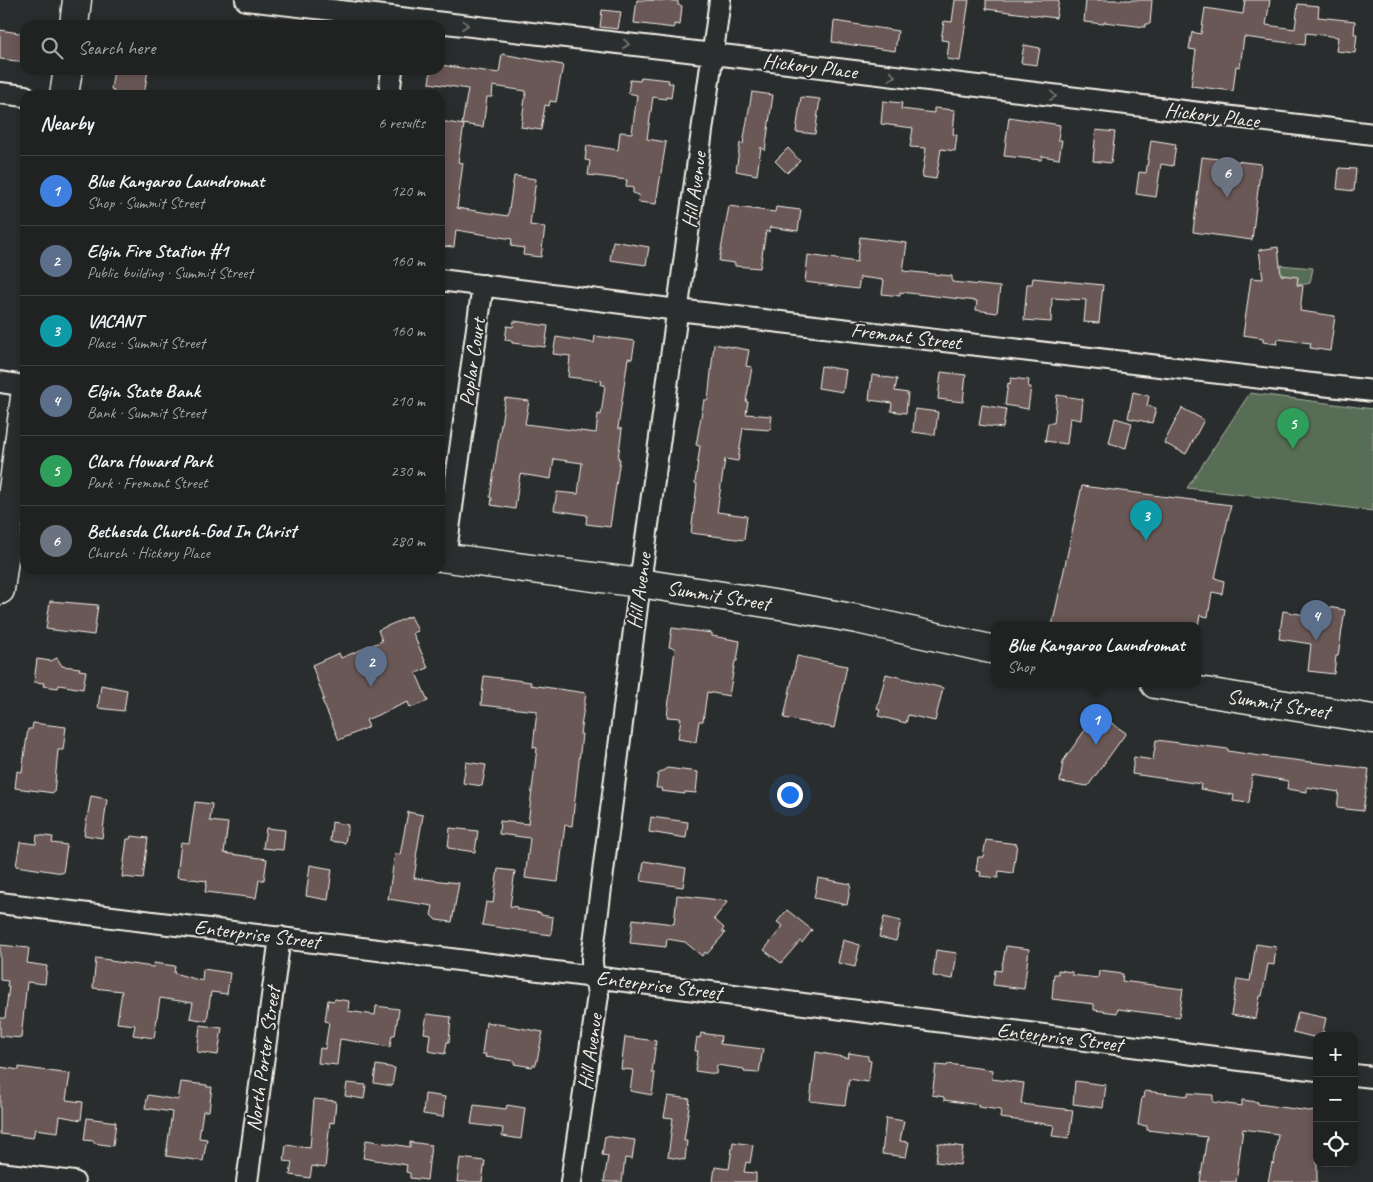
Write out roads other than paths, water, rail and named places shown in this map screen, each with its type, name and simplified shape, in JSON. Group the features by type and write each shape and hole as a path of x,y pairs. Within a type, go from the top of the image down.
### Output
{"main road":[{"path":"75,20 77,0"},
{"path":"65,90 67,75"},
{"path":"0,590 10,547 20,447"},
{"name":"Summit Street","path":"445,558 640,583 857,619 991,649"},
{"name":"Summit Street","path":"1173,687 1373,720"}],"street":[{"name":"Hickory Place","path":"246,0 391,20"},
{"name":"Hill Avenue","path":"571,1182 598,995 597,984 591,968 592,958 640,583 720,0"},
{"name":"Hickory Place","path":"445,26 712,54 1373,134"},
{"path":"390,90 391,75"},
{"path":"0,93 20,95"},
{"name":"Fremont Street","path":"445,281 678,310 1373,391"},
{"name":"Poplar Court","path":"445,544 482,285"},
{"path":"0,382 20,385"},
{"name":"Enterprise Street","path":"0,903 594,976 1313,1069"},
{"name":"North Porter Street","path":"247,1182 280,937"},
{"path":"1358,1076 1373,1078"},
{"path":"0,1173 74,1182"}],"place":[{"name":"Bethesda Church-God In Christ","path":"1227,198"},
{"name":"Clara Howard Park","path":"1293,449"},
{"name":"VACANT","path":"1146,541"},
{"name":"Elgin State Bank","path":"1316,641"},
{"name":"Elgin Fire Station #1","path":"371,687"},
{"name":"Blue Kangaroo Laundromat","path":"1096,745"}]}
